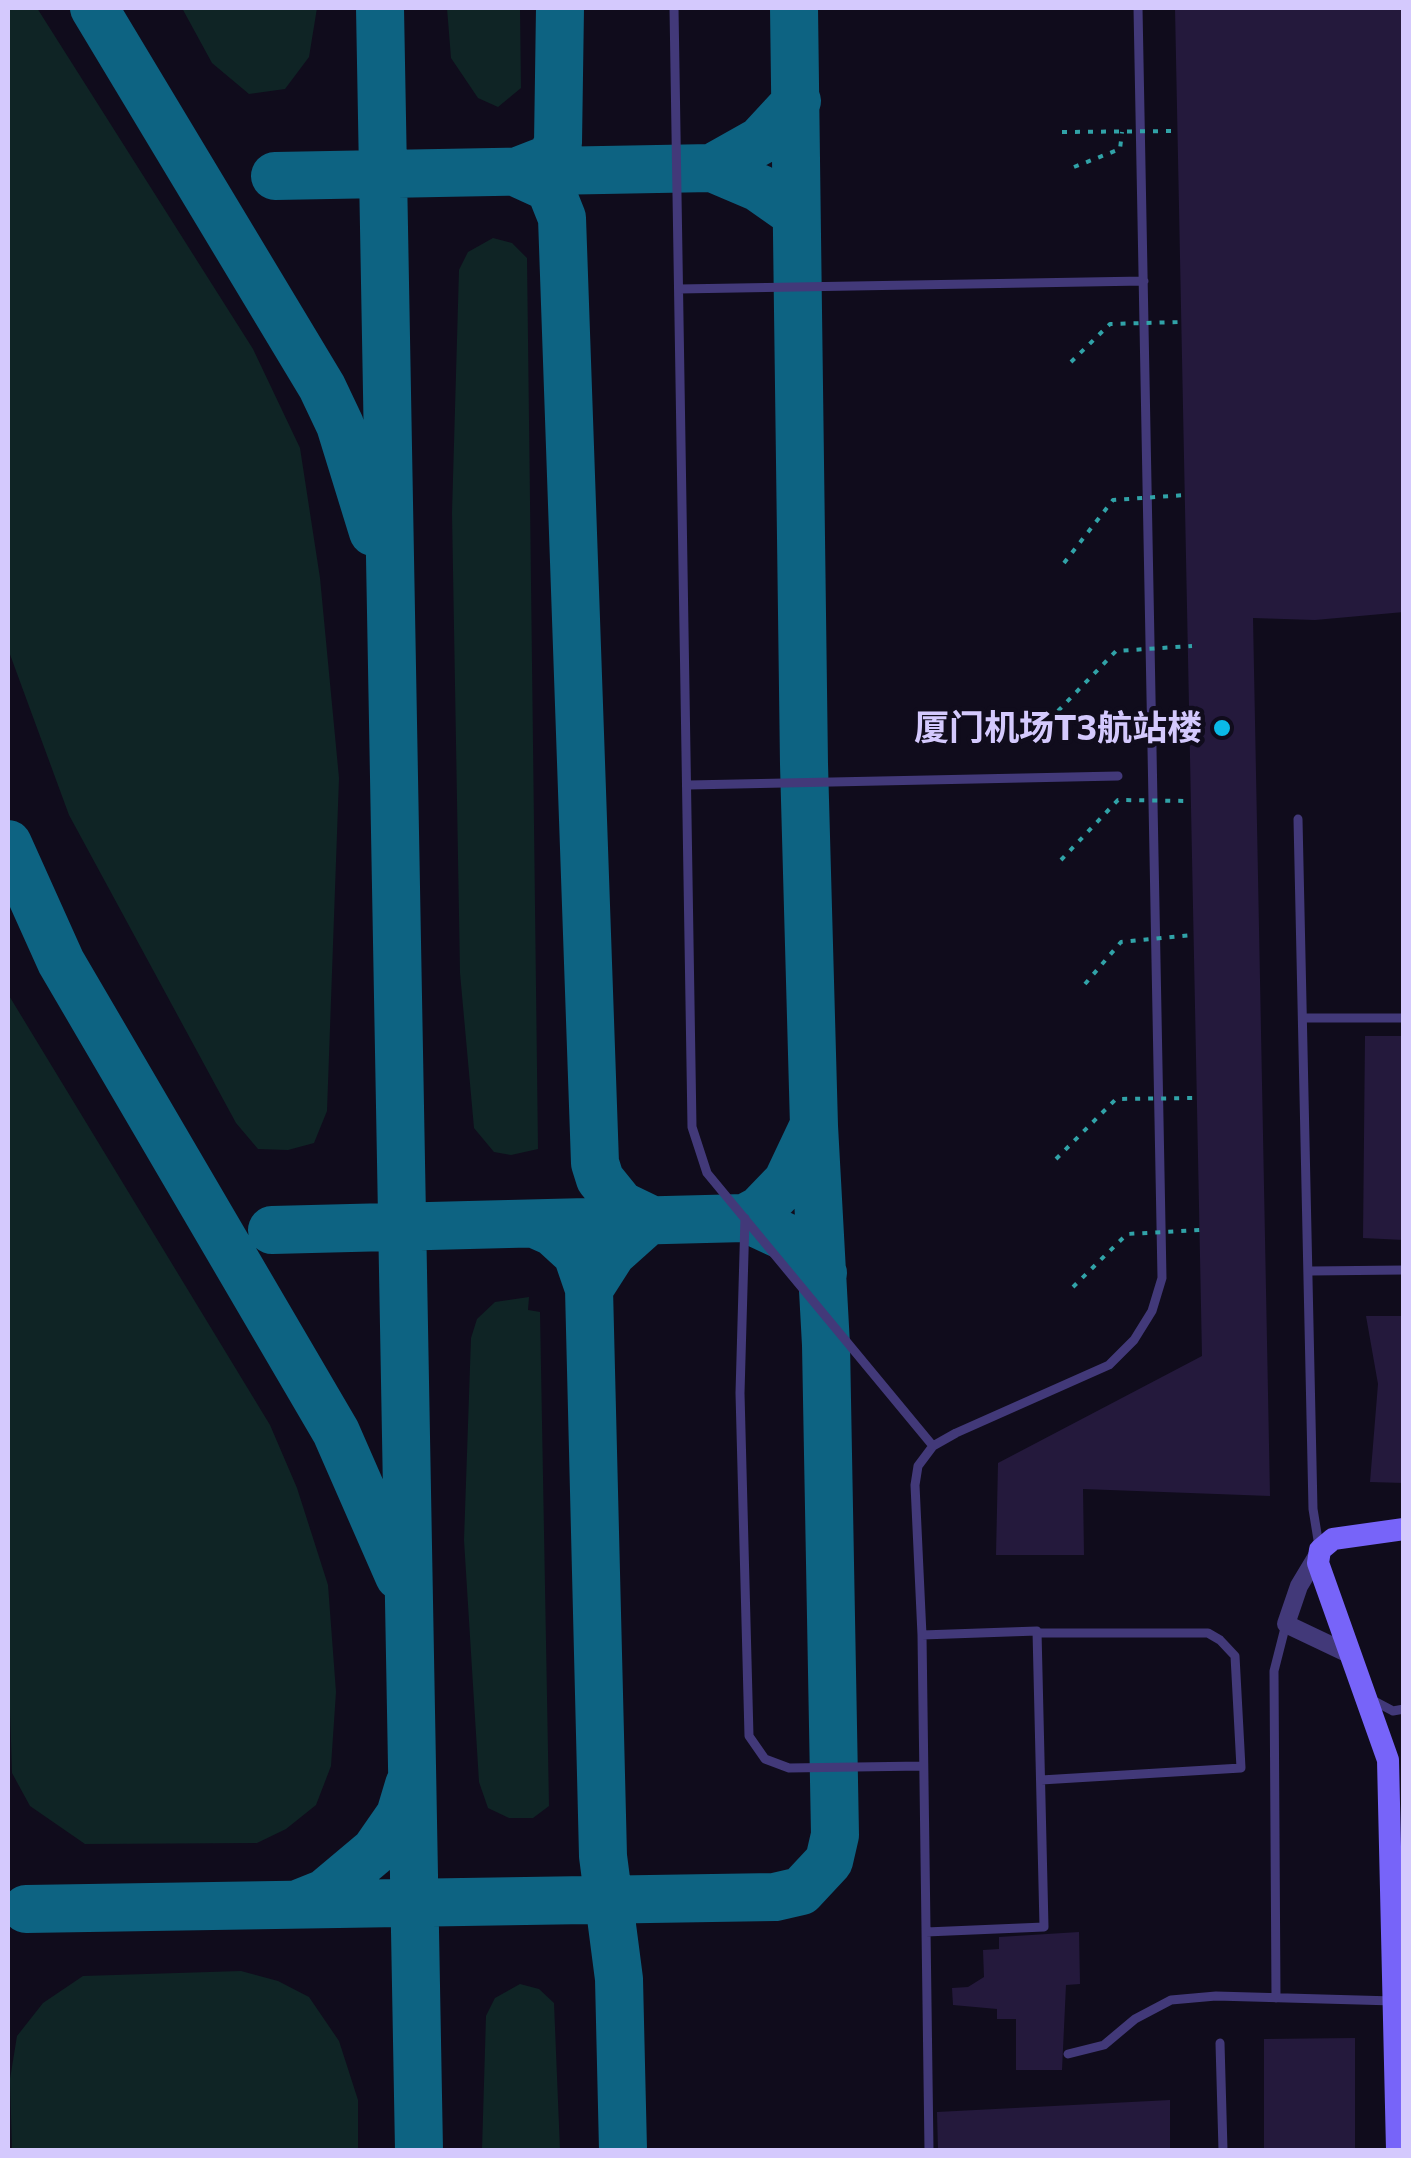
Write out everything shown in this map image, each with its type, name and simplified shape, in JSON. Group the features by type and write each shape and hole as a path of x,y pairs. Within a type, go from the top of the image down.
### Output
{"main road":[{"path":"1397,2150 1388,1760 1319,1576 1320,1550 1334,1539 1404,1529"}],"street":[{"path":"1320,1550 1300,1586 1286,1624 1349,1657"}],"lane":[{"path":"674,8 690,785 692,1127 707,1174 933,1446"},
{"path":"929,2150 922,1635 914,1485 918,1466 933,1446 1109,1365 1143,1326 1162,1278 1138,8"},
{"path":"679,288 1144,281"},
{"path":"690,785 1118,776"},
{"path":"1298,819 1311,1272 1313,1509 1320,1550"},
{"path":"1304,1018 1404,1018"},
{"path":"744,1218 740,1393 749,1736 765,1758 790,1768 923,1766"},
{"path":"1311,1272 1404,1270"},
{"path":"1276,1998 1274,1670 1286,1624"},
{"path":"926,1932 1044,1927 1037,1633"},
{"path":"922,1635 1208,1633 1235,1656 1241,1768 1040,1780"},
{"path":"1349,1657 1369,1696 1381,1707 1404,1709"},
{"path":"1068,2054 1104,2045 1135,2019 1171,2000 1396,2001"},
{"path":"1220,2043 1223,2150"}],"path":[{"path":"1062,132 1178,132"},
{"path":"1074,167 1120,148 1122,132"},
{"path":"1071,362 1110,324 1182,322"},
{"path":"1064,563 1113,500 1186,495"},
{"path":"1058,712 1116,651 1192,646"},
{"path":"1061,860 1118,800 1190,801"},
{"path":"1085,984 1121,942 1193,935"},
{"path":"1056,1159 1116,1099 1196,1098"},
{"path":"1073,1287 1126,1234 1200,1230"}],"green space":[{"path":"8,8 37,8 253,349 300,448 320,578 339,778 327,1111 314,1143 288,1150 258,1149 236,1123 69,815 8,649"},
{"path":"182,8 317,8 309,57 285,89 249,94 212,63"},
{"path":"447,8 520,8 521,88 498,107 478,98 451,58"},
{"path":"493,238 512,243 527,258 538,1149 511,1155 494,1152 474,1128 460,973 452,513 459,270 468,252"},
{"path":"8,994 270,1425 297,1488 328,1585 336,1692 331,1766 316,1805 286,1829 257,1843 85,1844 30,1806 12,1773 8,1646"},
{"path":"529,1297 528,1310 540,1312 549,1806 533,1818 509,1818 488,1808 479,1782 464,1540 471,1338 477,1319 495,1302"},
{"path":"241,1971 278,1981 309,1997 339,2041 358,2100 358,2150 12,2150 10,2079 17,2036 43,2003 83,1976"},
{"path":"520,1984 539,1989 554,2003 560,2150 482,2150 486,2016 495,1998"}],"building":[{"name":"厦门机场T3航站楼","path":"1175,8 1404,8 1404,612 1315,620 1253,618 1270,1496 1083,1489 1084,1555 996,1555 998,1463 1202,1356"},
{"path":"1365,1036 1404,1036 1404,1240 1363,1238"},
{"path":"1366,1316 1404,1316 1404,1483 1370,1482 1378,1384"},
{"path":"1079,1932 1080,1984 1066,1985 1062,2070 1016,2070 1016,2019 997,2019 997,2009 953,2005 952,1988 968,1987 984,1977 983,1950 999,1949 999,1937"},
{"path":"1355,2038 1355,2150 1264,2150 1264,2039"},
{"path":"1170,2100 1170,2150 938,2150 937,2112"}],"taxiway":[{"path":"94,8 322,387 340,425 373,532"},
{"path":"380,8 419,2150"},
{"path":"515,172 551,158 558,143 560,8"},
{"path":"26,1909 775,1897 801,1891 829,1861 835,1835 826,1345 814,1126 804,764 794,8"},
{"path":"796,214 759,188 712,168 760,141 797,101"},
{"path":"275,176 712,168"},
{"path":"515,172 550,188 562,218 595,1163 600,1179 621,1205 650,1219 612,1253 589,1289"},
{"path":"8,844 61,962 336,1432 399,1576"},
{"path":"813,1127 787,1182 760,1210 745,1218 790,1239 823,1273"},
{"path":"272,1230 745,1218"},
{"path":"535,1224 553,1232 577,1254 589,1289 603,1856 619,1979 623,2150"},
{"path":"300,1903 325,1893 375,1851 400,1815 409,1785"}],"place":[{"name":"厦门机场T3航站楼","path":"1222,728"}]}
